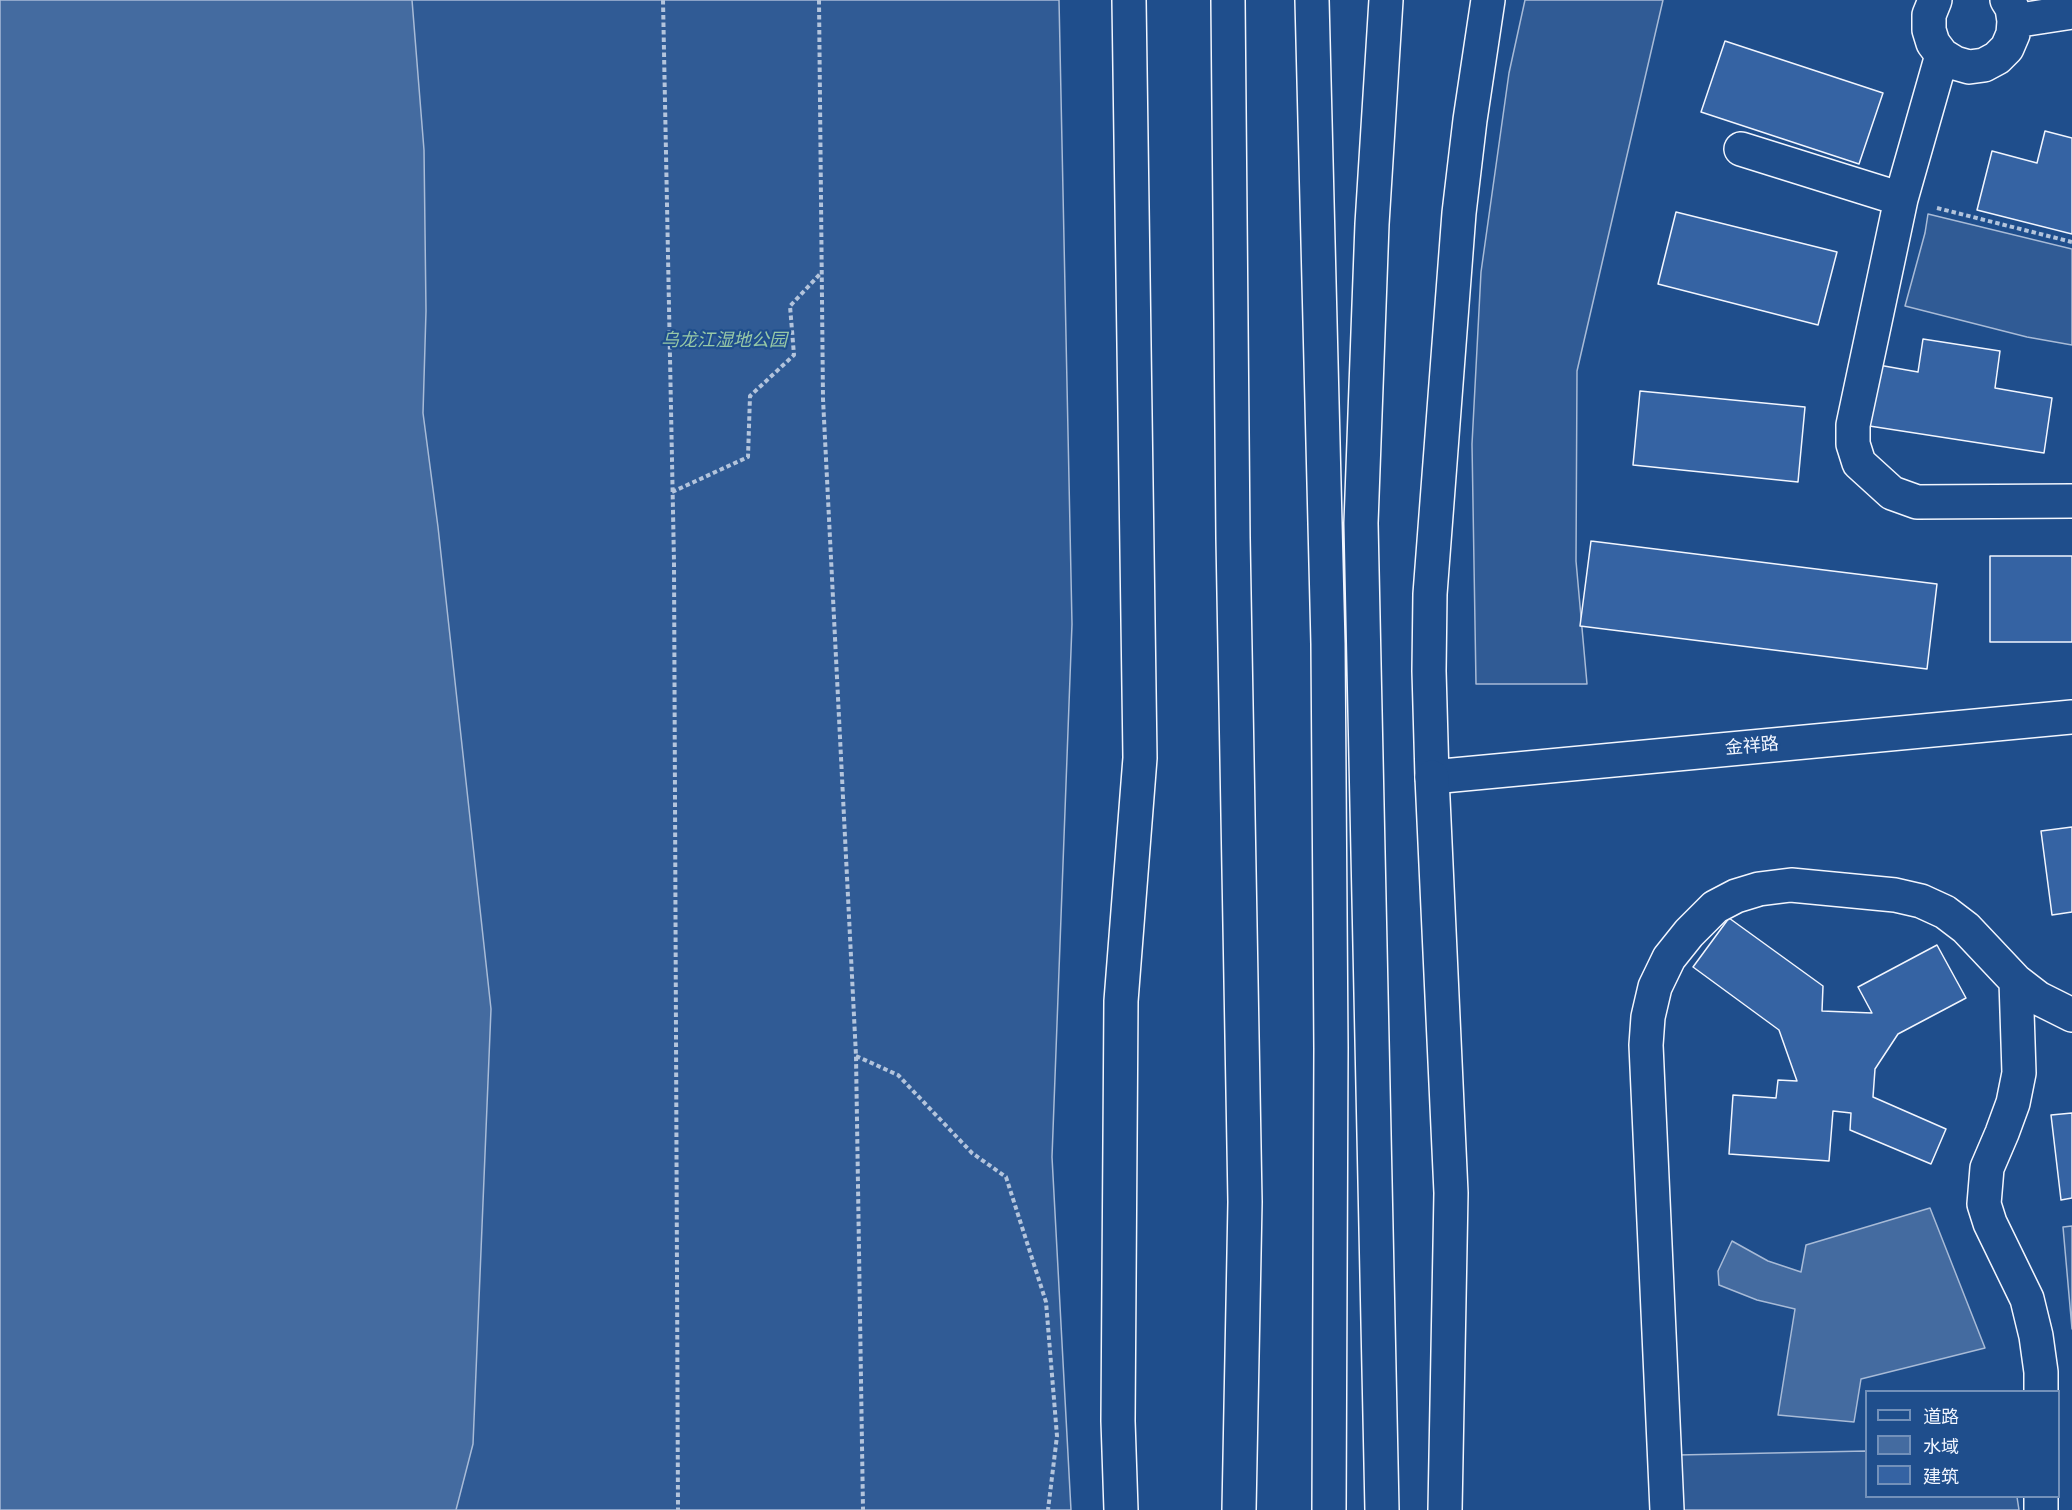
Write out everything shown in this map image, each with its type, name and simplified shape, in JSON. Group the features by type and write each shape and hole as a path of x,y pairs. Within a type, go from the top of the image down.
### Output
{"main road":[{"path":"1121,1510 1118,1421 1121,1001 1140,758 1129,0"},
{"path":"1228,0 1233,550 1245,1202 1239,1510"},
{"path":"1312,0 1328,680 1331,1036 1329,1510"},
{"path":"1382,1510 1361,523 1372,224 1386,0"},
{"path":"1445,1510 1451,1193 1432,777 1429,671 1430,594 1459,213 1488,0"},
{"path":"1935,0 1929,15 1929,30 1933,43 1942,55 1955,63 1969,67 1984,65 1997,58 2007,48 2013,34 2010,10 2072,12"},
{"path":"1942,55 1901,199 1853,425 1853,444 1859,463 1892,493 1917,502 2072,501"},
{"path":"1741,149 1901,199"},
{"name":"金祥路","path":"1432,777 2072,717"},
{"path":"1667,1510 1646,1045 1648,1017 1655,987 1669,958 1689,933 1715,907 1736,896 1759,889 1791,885 1895,895 1921,901 1945,912 1966,928 2016,981 2038,998 2072,1015"},
{"path":"2016,981 2019,1073 2013,1103 1987,1168 1984,1204 1990,1223 2027,1299 2036,1336 2041,1390"}],"path":[{"path":"663,0 672,492 678,1510"},
{"path":"819,0 823,399 855,1056 863,1510"},
{"path":"1901,199 2072,242"},
{"path":"672,492 748,457 750,396 794,355 790,306 822,272"},
{"path":"855,1056 898,1076 972,1153 1005,1177 1046,1302 1057,1436 1047,1510"}],"shaded area":[{"name":"乌龙江湿地公园","path":"366,0 1059,0 1072,624 1052,1157 1071,1510 408,1510"},
{"path":"1525,0 1663,0 1577,371 1576,561 1587,684 1476,684 1472,444 1481,272 1509,73"},
{"path":"1928,214 2072,249 2072,345 2027,337 1905,306"},
{"path":"2072,1226 2072,1329 2063,1227"},
{"path":"1865,1451 1865,1498 2017,1498 2019,1510 1680,1510 1678,1455"}],"water":[{"path":"0,0 412,0 424,150 426,311 423,413 438,527 491,1009 473,1444 456,1510 0,1510"},
{"path":"1930,1208 1985,1348 1861,1379 1854,1422 1778,1415 1795,1309 1757,1300 1719,1285 1718,1271 1732,1241 1768,1261 1801,1272 1806,1245"}],"building":[{"path":"1725,41 1883,93 1859,164 1701,112"},
{"path":"2045,131 2072,138 2072,234 1977,210 1992,151 2037,163"},
{"path":"1676,212 1837,252 1818,325 1658,284"},
{"path":"1923,339 2000,351 1995,388 2052,398 2044,453 1863,425 1873,364 1918,372"},
{"path":"1640,391 1805,407 1798,482 1633,465"},
{"path":"1591,541 1937,584 1927,669 1580,626"},
{"path":"1990,556 2072,556 2072,642 1990,642"},
{"path":"2072,827 2072,912 2052,915 2041,831"},
{"path":"1729,918 1823,986 1822,1011 1872,1013 1858,987 1937,945 1966,998 1898,1034 1875,1069 1873,1097 1946,1129 1931,1164 1850,1130 1851,1113 1833,1111 1829,1161 1729,1154 1733,1095 1776,1098 1778,1080 1797,1081 1779,1030 1693,967"},
{"path":"2072,1113 2072,1198 2061,1200 2051,1115"}]}
